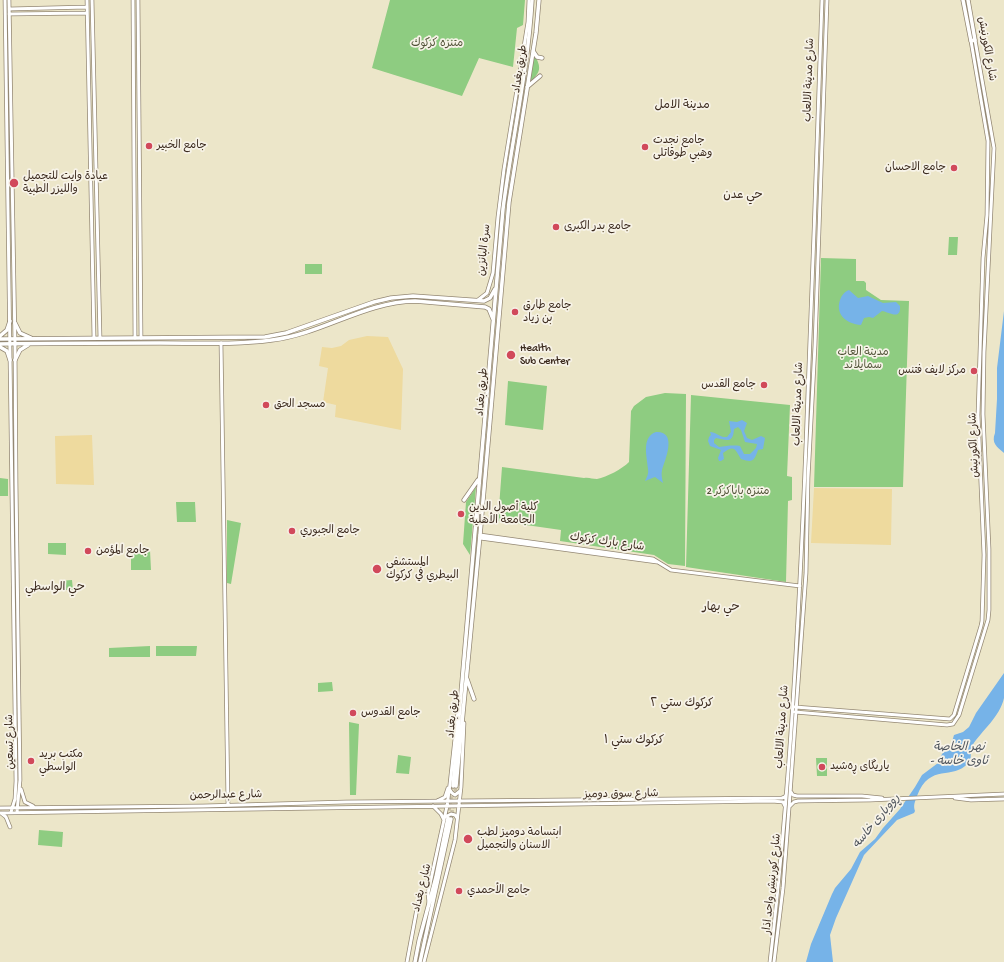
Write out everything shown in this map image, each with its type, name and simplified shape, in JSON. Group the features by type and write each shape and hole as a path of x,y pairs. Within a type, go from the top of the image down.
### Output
{"main road":[{"name":"شارع تسعين","path":"5,0 10,360 16,602"},
{"name":"شارع تسعين","path":"9,0 15,323 17,727 16,782 11,812"},
{"path":"87,0 94,338"},
{"path":"92,0 100,338"},
{"path":"133,0 135,338"},
{"path":"138,0 141,338"},
{"path":"523,63 529,0"},
{"name":"طريق بغداد","path":"453,785 463,691 501,209 523,63 530,34 532,0"},
{"name":"طريق بغداد","path":"463,691 466,678 480,536 486,453 509,202 533,50 539,0"},
{"name":"شارع مدينة الالعاب","path":"787,808 791,789 800,604 812,309 822,0"},
{"name":"شارع مدينة الالعاب","path":"795,707 804,604 827,0"},
{"name":"شارع الكورنيش","path":"795,707 946,720 952,718 981,626 984,555 978,415 983,258 987,215 988,142 963,0"},
{"name":"شارع الكورنيش","path":"795,712 947,725 956,722 962,707 988,620 987,518 983,414 984,352 994,148 992,127 968,0"},
{"path":"9,9 87,7"},
{"path":"45,8 46,14"},
{"path":"14,9 12,12 14,14"},
{"path":"9,14 87,13"},
{"path":"821,29 826,29"},
{"path":"971,41 975,40"},
{"path":"533,50 537,57 542,58"},
{"path":"527,87 540,76"},
{"path":"89,95 95,96"},
{"path":"506,169 514,121"},
{"path":"510,156 516,157"},
{"name":"سرة البانزين","path":"477,301 482,299 487,293 493,273 498,218 501,209"},
{"path":"0,339 265,337 286,333 374,302 391,298 413,296 477,301 488,299 496,286"},
{"path":"0,345 221,343 273,340 303,333 376,307 403,301 487,308 493,320"},
{"path":"476,306 477,301"},
{"path":"93,302 100,302"},
{"path":"0,336 7,330 10,321"},
{"path":"318,322 320,327"},
{"path":"15,323 20,333 34,339"},
{"path":"62,338 62,344"},
{"path":"221,343 228,805"},
{"path":"15,360 20,350 31,344"},
{"path":"0,345 7,351 10,360"},
{"path":"482,452 486,453"},
{"path":"464,500 479,479"},
{"path":"982,518 987,518"},
{"path":"480,536 659,562 671,570 800,586"},
{"path":"983,603 988,603"},
{"path":"466,678 474,699"},
{"path":"434,802 445,796 450,779 457,715 463,691"},
{"path":"424,962 454,846 461,787 463,691"},
{"name":"شارع مدينة الالعاب","path":"787,808 787,792 795,712"},
{"path":"857,717 858,712"},
{"name":"شارع تسعين","path":"17,727 20,787 17,812"},
{"path":"447,819 448,803 453,785 450,779"},
{"path":"453,785 450,791 454,794 459,793 461,787"},
{"path":"20,787 25,802 34,807"},
{"path":"461,787 464,799 472,802"},
{"path":"791,789 792,794 796,796 862,796 886,799"},
{"path":"787,792 784,797 779,800 784,803 787,808 792,803 797,801 941,798 968,795 1004,794"},
{"path":"949,797 971,800 1004,799"},
{"path":"726,798 726,803"},
{"name":"شارع سوق دوميز","path":"459,804 472,802 726,798 779,800"},
{"name":"شارع سوق دوميز","path":"453,804 726,803 779,800"},
{"name":"شارع عبدالرحمن","path":"1,813 228,805 434,802 453,804"},
{"name":"شارع عبدالرحمن","path":"0,808 433,806 448,803"},
{"path":"457,818 460,810 466,805"},
{"path":"433,806 447,819"},
{"name":"شارع كورنيش واحد اذار","path":"770,962 787,808"},
{"name":"شارع كورنيش واحد اذار","path":"774,962 783,888 787,808"},
{"path":"1,813 6,817 10,827"},
{"path":"447,819 447,814 453,814 457,818"},
{"name":"شارع بغداد","path":"415,962 436,877 447,819"},
{"name":"شارع بغداد","path":"420,962 447,819"},
{"path":"778,888 783,888"},
{"path":"407,962 418,903"}],"green space":[{"name":"متنزه كركوك","path":"390,0 525,0 523,25 517,28 513,67 479,58 462,96 372,68"},
{"path":"534,54 539,70 536,76 529,83"},
{"path":"949,237 958,237 957,255 948,255"},
{"name":"مدينة العاب سمايلاند","path":"821,258 856,259 856,281 864,281 866,283 866,290 881,300 909,301 903,487 814,487"},
{"path":"305,264 322,264 322,274 305,274"},
{"path":"508,381 547,386 543,430 505,425"},
{"path":"665,393 686,394 685,566 668,564 654,555 560,541 561,530 498,521 502,467 595,479 610,475 629,462 631,411 634,406 646,397"},
{"name":"متنزه باباكركر 2","path":"691,395 790,405 787,476 792,477 792,500 788,501 786,582 686,567"},
{"path":"0,478 8,479 8,496 0,496"},
{"path":"476,487 470,555 463,544 466,502"},
{"path":"176,502 195,502 196,522 177,522"},
{"path":"227,520 241,523 231,584 227,583"},
{"path":"48,543 66,543 66,555 48,554"},
{"path":"150,550 151,570 131,570 131,551"},
{"path":"72,580 73,590 59,590 59,581"},
{"path":"150,646 150,657 109,657 109,648"},
{"path":"156,646 197,646 196,656 156,656"},
{"path":"332,682 333,691 318,692 318,683"},
{"path":"349,722 359,724 356,795 350,795"},
{"path":"398,755 411,757 409,774 396,773"},
{"name":"یاریگای ڕەشید","path":"816,758 827,758 827,776 817,776"},
{"path":"39,830 63,832 62,847 38,845"}],"sand":[{"path":"367,336 388,337 403,369 401,430 335,417 336,405 323,402 328,368 319,366 322,347 332,348 341,346 349,340"},
{"path":"92,435 94,485 56,484 55,436"},
{"path":"814,488 892,489 891,545 811,543"}],"water":[{"path":"849,290 858,298 868,296 883,303 896,302 900,306 900,311 897,314 891,314 882,311 873,318 864,318 861,325 851,323 843,318 839,310 842,295"},
{"path":"1004,311 1004,453 994,442 994,436 997,399 997,368"},
{"path":"742,420 747,423 744,431 747,438 752,440 761,436 765,438 763,449 758,450 754,459 748,461 741,459 734,449 730,449 723,453 724,459 719,461 718,458 721,450 710,446 708,441 711,435 710,432 722,437 727,437 731,432 729,421 737,422","holes":["738,427 741,430 745,442 757,444 756,448 750,454 744,454 740,446 719,447 714,443 716,438 726,440 731,439 734,429"]},
{"path":"656,432 663,433 667,436 668,441 667,453 662,472 663,483 655,477 645,481 648,472 646,448 648,438"},
{"name":"نهر الخاصة - ئاوی خاسە","path":"1004,673 1004,698 1002,705 995,717 972,746 971,757 968,763 956,771 935,775 928,779 922,786 917,796 914,804 914,813 897,820 864,855 830,935 833,962 806,962 811,944 835,888 851,869 860,852 875,839 900,809 922,775 938,763 942,754 951,745 954,735 963,732 969,727 976,713"}],"tunnel":[{"path":"448,816 453,786"},
{"path":"451,819 456,786"}],"place":[{"name":"جامع الخبير","path":"149,146"},
{"name":"جامع نجدت وهبي طوقاتلى","path":"645,147"},
{"name":"جامع الاحسان","path":"954,168"},
{"name":"عيادة وايت للتجميل والليزر الطبية","path":"14,183"},
{"name":"جامع بدر الكبرى","path":"556,227"},
{"name":"جامع طارق بن زياد","path":"515,312"},
{"name":"Health Sub Center","path":"511,355"},
{"name":"مركز لايف فتنس","path":"974,371"},
{"name":"جامع القدس","path":"764,385"},
{"name":"مسجد الحق","path":"266,405"},
{"name":"كلية أصول الدين الجامعة الأهلية","path":"461,514"},
{"name":"جامع الجبوري","path":"292,531"},
{"name":"جامع المؤمن","path":"88,551"},
{"name":"المستشفى البيطري في كركوك","path":"377,569"},
{"name":"جامع القدوس","path":"353,713"},
{"name":"مكتب بريد الواسطي","path":"31,761"},
{"name":"یاریگای ڕەشید","path":"822,767"},
{"name":"ابتسامة دوميز لطب الاسنان والتجميل","path":"468,839"},
{"name":"جامع الأحمدي","path":"459,891"}],"district":[{"name":"مدينة الامل","path":"682,106"},
{"name":"حي عدن","path":"743,196"},
{"name":"حي الواسطي","path":"55,588"},
{"name":"حي بهار","path":"721,608"},
{"name":"كركوك ستي ٢","path":"682,704"},
{"name":"كركوك ستي ١","path":"634,741"}],"water label":[{"name":"ڕووباری خاسە","path":"877,822"}]}
